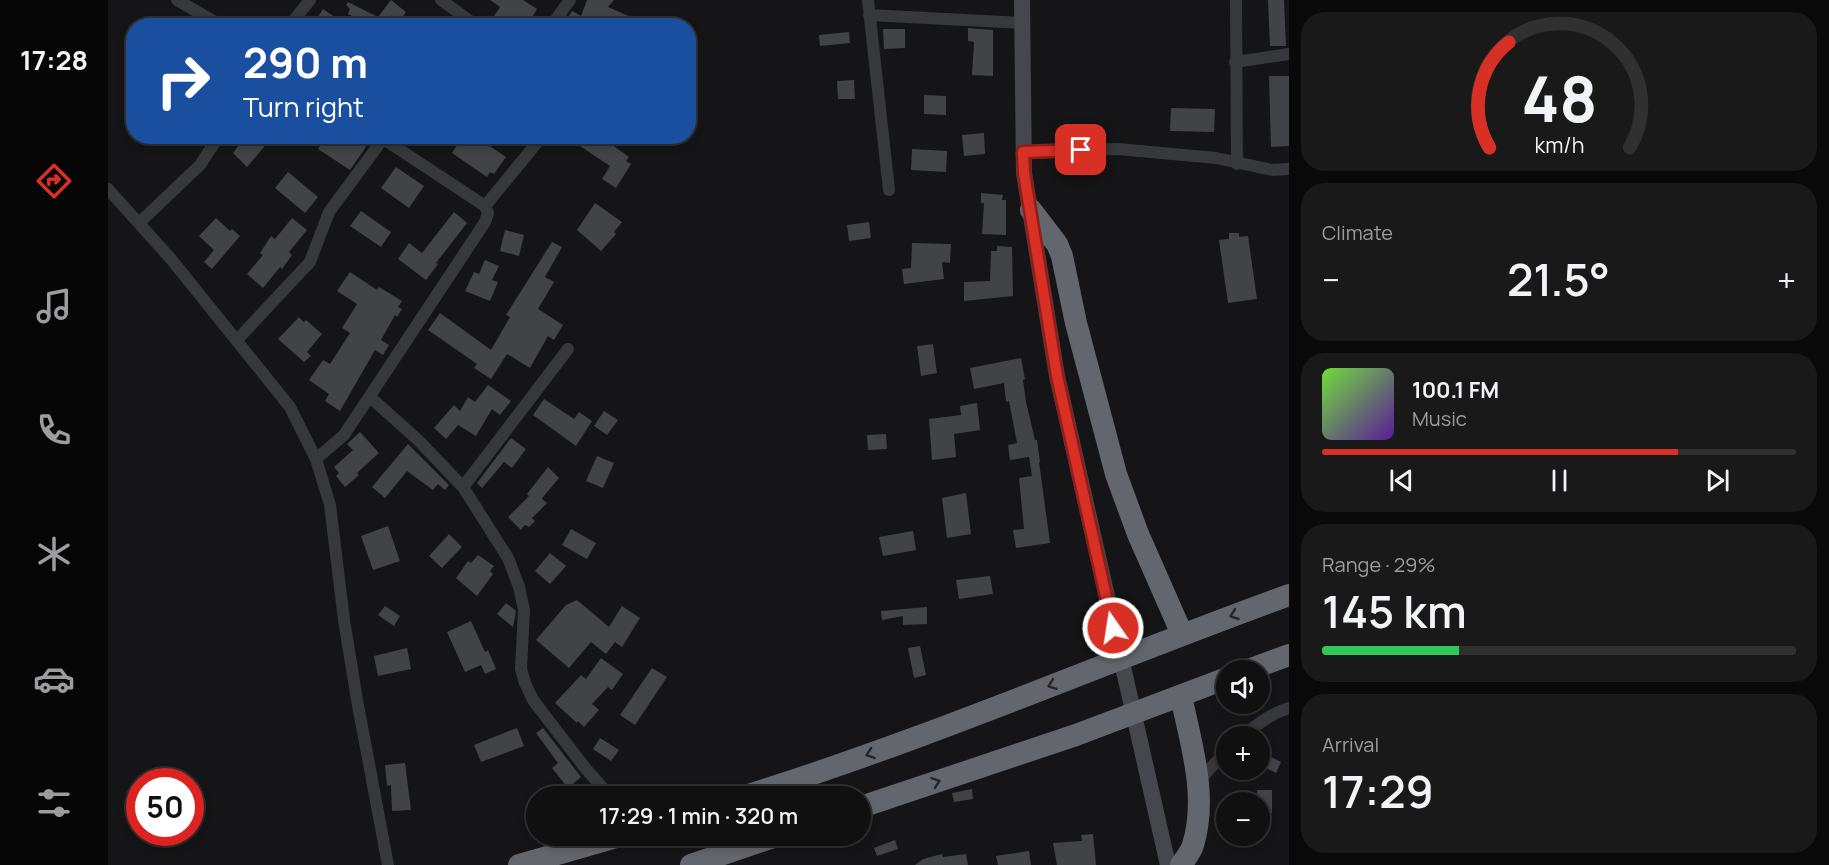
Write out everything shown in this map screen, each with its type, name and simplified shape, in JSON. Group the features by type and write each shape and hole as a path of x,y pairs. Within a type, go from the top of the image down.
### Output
{"highway":[{"path":"1031,210 1057,244 1062,256 1076,323 1116,474 1138,534 1182,634"},
{"path":"775,786 900,744 1182,634 1289,596"},
{"path":"1270,662 1289,655"},
{"path":"871,804 1076,735 1216,682"},
{"path":"1181,696 1199,780 1199,814 1193,847 1181,865"},
{"path":"519,865 585,846"},
{"path":"691,865 747,846"}],"main road":[{"path":"1023,0 1024,173 1057,376 1168,865"}],"street":[{"path":"177,0 208,18"},
{"path":"295,18 310,0"},
{"path":"441,0 466,18"},
{"path":"557,18 570,0"},
{"path":"868,0 890,190"},
{"path":"1236,0 1237,164"},
{"path":"869,15 1022,23"},
{"path":"1236,62 1289,54"},
{"path":"139,223 200,165 214,144"},
{"path":"237,340 310,262 329,212 377,144"},
{"path":"316,459 344,435 485,222 488,213 485,206 390,144"},
{"path":"485,206 536,144"},
{"path":"1023,152 1119,149 1216,158 1272,170 1289,169"},
{"path":"108,189 171,259 290,407 316,459 330,505 344,620 388,865"},
{"path":"464,487 568,349"},
{"path":"370,397 418,440 464,487 508,558 519,587 524,610 521,669 532,700 601,786"},
{"path":"1256,726 1280,710 1289,708"},
{"path":"1199,780 1216,762"}],"building":[{"path":"391,0 406,12 402,18 357,18 348,14 350,9 346,5 348,2 378,17"},
{"path":"490,0 523,0 537,9 532,18 497,18 494,16 500,7"},
{"path":"587,0 614,0 608,7 633,18 567,18 572,11 581,16"},
{"path":"1268,0 1284,0 1286,46 1270,46"},
{"path":"323,9 336,18 317,18"},
{"path":"968,28 993,30 993,76 972,75 974,42 968,41"},
{"path":"883,29 905,29 905,48 884,49"},
{"path":"849,32 850,43 820,46 819,35"},
{"path":"1269,76 1289,76 1289,146 1271,147"},
{"path":"854,80 855,99 838,99 837,81"},
{"path":"924,95 946,96 946,115 924,114"},
{"path":"1171,108 1215,109 1214,132 1170,131"},
{"path":"984,133 985,154 964,156 962,135"},
{"path":"240,144 266,144 247,167 233,153"},
{"path":"321,144 362,144 366,147 350,170 318,149"},
{"path":"458,144 487,144 506,157 494,174 490,172 487,177 452,153"},
{"path":"577,144 611,144 629,157 626,161 631,164 616,188 602,179 610,166"},
{"path":"912,149 947,151 946,172 911,170"},
{"path":"396,167 424,186 409,208 381,188"},
{"path":"288,172 318,197 305,213 275,188"},
{"path":"981,193 1003,195 1002,200 1006,200 1006,235 982,234 984,203 981,203"},
{"path":"595,203 622,222 614,232 616,234 601,251 577,230"},
{"path":"361,211 391,232 381,247 350,226"},
{"path":"454,212 467,223 436,263 438,264 426,280 398,259 409,243 422,253"},
{"path":"216,218 230,231 232,229 240,236 212,269 204,262 214,250 199,236"},
{"path":"292,218 307,230 289,252 292,255 282,269 280,267 263,288 247,274 263,255 260,253 271,236 275,239"},
{"path":"869,222 871,238 849,241 847,225"},
{"path":"505,230 524,235 519,256 500,251"},
{"path":"1229,233 1239,233 1239,237 1248,236 1257,299 1228,303 1219,240 1229,239"},
{"path":"552,242 562,247 545,277 554,282 538,309 563,325 554,340 548,336 530,368 507,354 491,379 474,368 477,364 428,330 440,313 491,350 510,317 506,315"},
{"path":"912,243 951,244 950,263 942,262 944,279 904,284 902,269 911,268"},
{"path":"997,246 1012,247 1013,296 964,301 964,282 990,281 991,251 997,251"},
{"path":"485,260 499,266 492,280 498,282 490,301 465,291 474,272 479,274"},
{"path":"350,272 377,290 379,287 402,301 398,307 402,309 397,317 395,315 381,340 389,345 383,355 375,350 340,411 325,401 329,394 309,380 323,360 330,364 350,333 342,328 357,304 337,291"},
{"path":"299,317 322,334 307,352 311,356 304,362 278,339"},
{"path":"933,344 937,373 921,376 917,346"},
{"path":"1021,358 1026,402 1035,440 1037,440 1050,543 1016,548 1013,530 1024,529 1019,478 1032,476 1029,457 1010,460 1008,445 1017,443 1009,401 1006,402 1004,383 974,389 970,368"},
{"path":"488,385 511,401 500,415 492,409 476,436 458,425 446,439 434,428 454,405 460,411 468,397 475,402"},
{"path":"544,399 574,419 579,412 592,421 576,446 533,415"},
{"path":"977,403 980,430 954,434 956,457 932,460 929,419 961,415 960,406"},
{"path":"604,411 618,420 607,435 594,426"},
{"path":"360,432 379,453 345,487 336,476 339,473 334,467 353,450 347,444"},
{"path":"886,434 887,449 868,450 867,435"},
{"path":"511,438 526,449 512,468 504,462 482,488 477,483"},
{"path":"408,444 449,485 445,490 438,484 433,490 407,471 385,498 372,487"},
{"path":"597,456 614,463 603,488 586,481"},
{"path":"548,467 559,478 543,497 542,499 547,503 532,518 535,521 529,527 525,525 521,530 508,517 529,496 527,494"},
{"path":"966,493 971,534 947,538 942,498"},
{"path":"388,526 400,561 373,570 361,536"},
{"path":"571,529 596,543 587,559 562,545"},
{"path":"913,531 916,550 883,556 879,537"},
{"path":"449,534 462,547 442,568 429,556"},
{"path":"550,553 566,566 550,584 535,571"},
{"path":"478,555 494,566 490,571 493,574 477,596 456,578 468,561 471,563"},
{"path":"990,576 993,594 959,599 956,580"},
{"path":"577,600 609,627 622,606 640,618 622,647 615,642 606,654 591,642 569,668 536,640 566,605"},
{"path":"506,603 516,611 513,627 497,614"},
{"path":"385,606 400,616 394,626 378,615"},
{"path":"927,607 927,624 903,625 903,616 882,620 881,611"},
{"path":"471,621 485,652 488,650 496,669 485,674 481,665 465,672 447,632"},
{"path":"920,646 926,675 914,678 908,648"},
{"path":"407,648 411,669 378,676 374,656"},
{"path":"601,658 623,674 612,690 608,687 592,704 599,710 584,727 555,703 581,675 586,679"},
{"path":"652,668 667,677 635,725 620,715"},
{"path":"517,728 524,746 481,762 474,745"},
{"path":"543,728 581,777 570,786 566,786 552,768 558,763 536,733"},
{"path":"600,738 619,750 611,761 593,749"},
{"path":"1270,756 1281,762 1276,773 1270,770"},
{"path":"405,763 411,810 392,811 391,785 387,786 385,765"},
{"path":"972,789 973,799 954,802 952,793"},
{"path":"1257,790 1272,790 1272,813 1270,813 1270,792 1257,792"},
{"path":"1093,834 1096,865 1057,865 1053,843 1082,841 1081,835"},
{"path":"895,840 898,849 877,856 874,848"},
{"path":"1029,851 1031,865 998,865 996,856"},
{"path":"942,854 943,857 966,854 968,865 915,865 923,859"}],"route":[{"path":"1081,150 1023,152 1024,173 1057,376 1113,628"}]}
